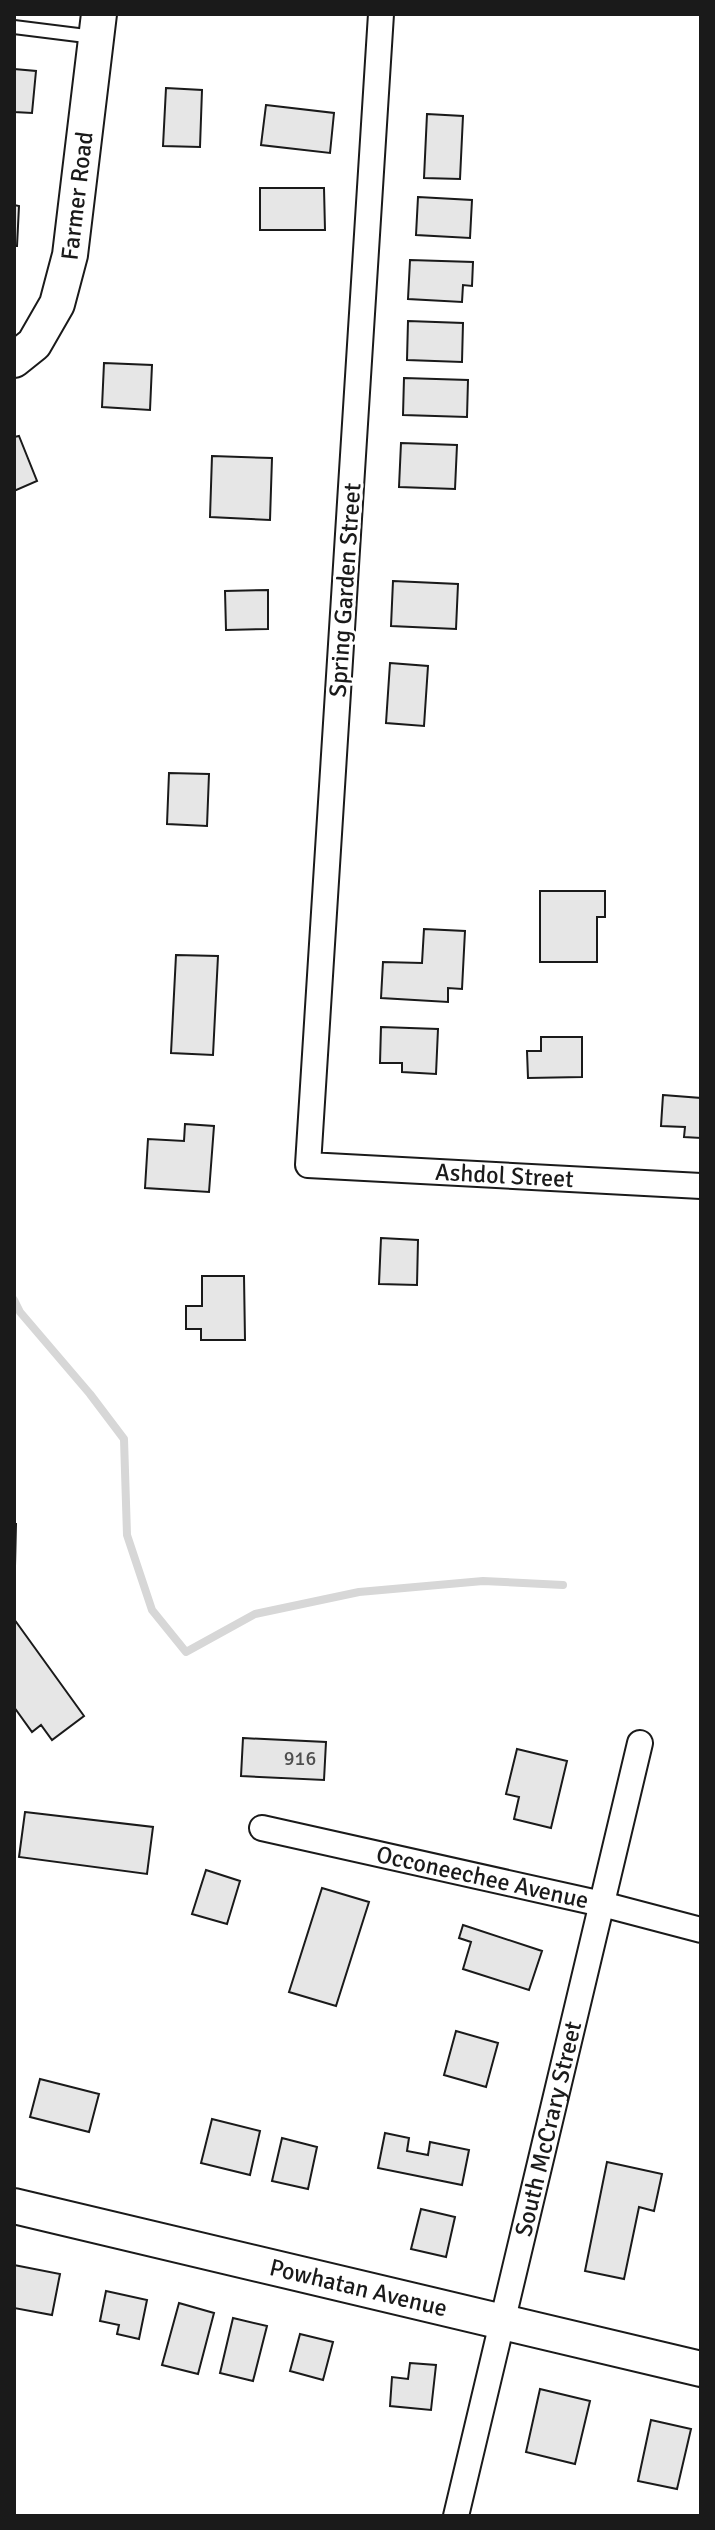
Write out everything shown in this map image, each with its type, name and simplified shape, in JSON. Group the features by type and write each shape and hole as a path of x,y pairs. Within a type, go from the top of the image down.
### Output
{"street":[{"name":"Spring Garden Street","path":"308,1165 381,14"},
{"name":"Farmer Road","path":"14,360 34,344 57,304 70,255 97,26"},
{"name":"Ashdol Street","path":"308,1165 701,1186"},
{"name":"South McCrary Street","path":"456,2516 640,1743"},
{"name":"Occoneechee Avenue","path":"262,1828 602,1904 701,1930"},
{"name":"Powhatan Avenue","path":"14,2206 701,2369"}],"lane":[{"path":"14,27 97,26"}],"building":[{"path":"14,69 36,71 32,113 14,112"},
{"path":"166,88 202,90 200,147 163,146"},
{"path":"266,105 334,113 330,153 261,145"},
{"path":"427,114 463,116 460,179 424,178"},
{"path":"260,188 324,188 325,230 260,230"},
{"path":"418,197 472,200 470,238 416,235"},
{"path":"14,205 19,206 17,246 14,246"},
{"path":"410,260 473,262 472,286 463,285 462,302 408,299"},
{"path":"408,321 463,323 462,362 407,360"},
{"path":"104,363 152,365 150,410 102,407"},
{"path":"404,378 468,380 467,417 403,415"},
{"path":"19,436 37,481 14,491 14,437"},
{"path":"401,443 457,445 455,489 399,487"},
{"path":"212,456 272,458 270,520 210,517"},
{"path":"393,581 458,584 456,629 391,626"},
{"path":"268,590 268,629 226,630 225,591"},
{"path":"390,663 428,666 424,726 386,723"},
{"path":"169,773 209,774 207,826 167,824"},
{"path":"540,891 605,891 605,917 597,917 597,962 540,962"},
{"path":"424,929 465,931 462,989 448,988 448,1002 381,998 383,962 422,963"},
{"path":"176,955 218,956 213,1055 171,1053"},
{"path":"381,1027 438,1029 436,1074 402,1072 402,1063 380,1063"},
{"path":"541,1037 582,1037 582,1077 528,1078 527,1051 541,1051"},
{"path":"663,1095 701,1098 701,1138 684,1137 685,1127 661,1126"},
{"path":"185,1124 214,1126 209,1192 145,1188 148,1139 184,1141"},
{"path":"381,1238 418,1240 417,1285 379,1284"},
{"path":"202,1276 244,1276 245,1340 201,1340 201,1329 186,1329 186,1306 202,1306"},
{"path":"16,1524 15,1566 14,1566"},
{"path":"14,1619 84,1716 52,1740 41,1725 32,1732 14,1707"},
{"path":"243,1738 326,1742 324,1780 241,1776"},
{"path":"517,1749 567,1761 551,1828 514,1819 519,1797 506,1794"},
{"path":"25,1812 153,1827 147,1874 19,1857"},
{"path":"206,1870 240,1881 227,1924 192,1914"},
{"path":"322,1888 369,1902 336,2006 289,1992"},
{"path":"463,1925 542,1951 529,1990 463,1969 471,1942 459,1938"},
{"path":"456,2031 498,2043 486,2087 444,2075"},
{"path":"40,2079 99,2094 89,2132 30,2117"},
{"path":"212,2119 260,2131 250,2175 201,2163"},
{"path":"385,2133 409,2138 407,2151 428,2155 430,2142 469,2150 462,2185 378,2168"},
{"path":"282,2138 317,2147 308,2189 272,2181"},
{"path":"607,2162 662,2174 654,2211 639,2207 624,2279 585,2271"},
{"path":"421,2209 455,2217 446,2257 411,2249"},
{"path":"14,2265 60,2274 52,2315 14,2308"},
{"path":"106,2291 147,2300 139,2339 117,2334 119,2325 100,2321"},
{"path":"179,2303 214,2313 198,2374 162,2365"},
{"path":"233,2318 267,2326 253,2381 220,2373"},
{"path":"300,2334 333,2342 323,2380 290,2371"},
{"path":"410,2363 436,2365 431,2410 390,2406 392,2377 408,2379"},
{"path":"540,2389 590,2401 575,2464 526,2452"},
{"path":"651,2420 691,2429 677,2489 638,2481"}],"waterway":[{"path":"14,1300 20,1312 124,1439 127,1535 152,1610 186,1652 255,1614 359,1592 483,1581 563,1585"}]}
